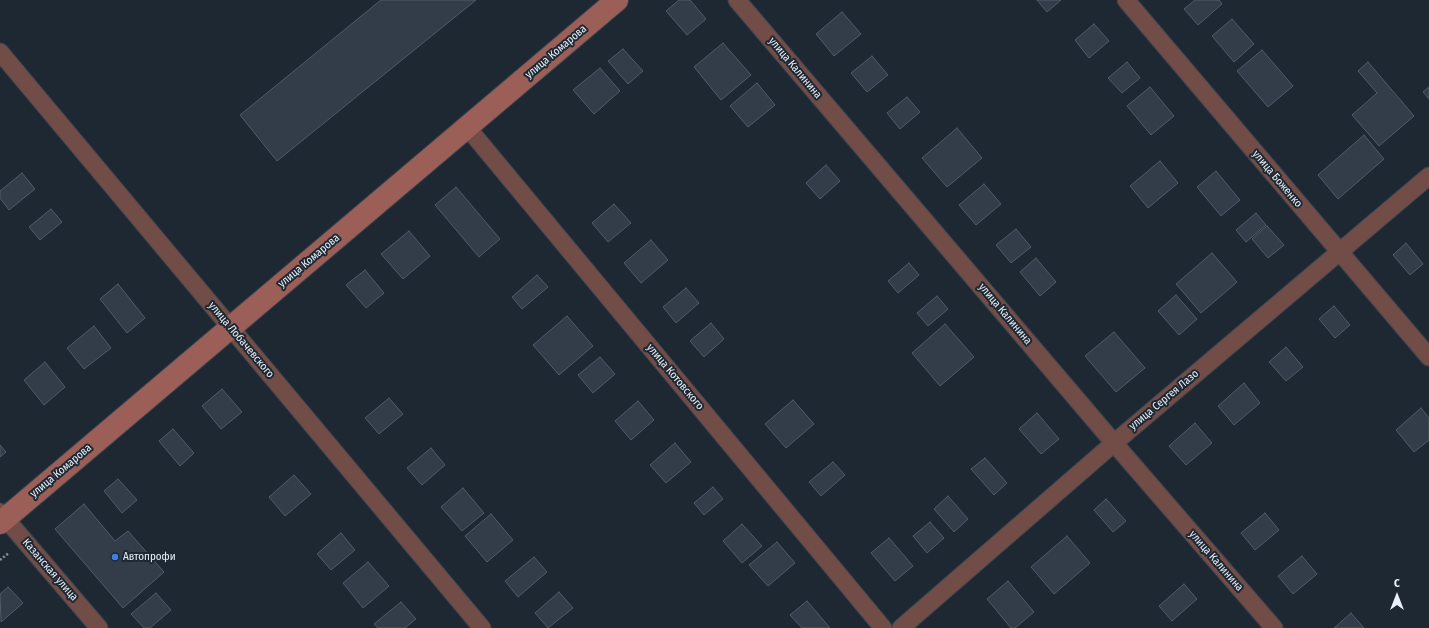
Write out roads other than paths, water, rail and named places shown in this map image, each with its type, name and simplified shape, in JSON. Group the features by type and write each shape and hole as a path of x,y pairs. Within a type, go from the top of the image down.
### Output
{"main road":[{"name":"улица Комарова","path":"2,518 231,327 617,0"}],"street":[{"name":"улица Калинина","path":"737,0 1114,443 1274,628"},
{"name":"улица Боженко","path":"1126,0 1429,358"},
{"name":"улица Лобачевского","path":"0,52 482,628"},
{"name":"улица Котовского","path":"467,127 883,628"},
{"name":"улица Сергея Лазо","path":"901,628 1114,443 1429,176"},
{"name":"Казанская улица","path":"2,518 99,628"}],"place":[{"name":"Автопрофи","path":"115,557"}]}
